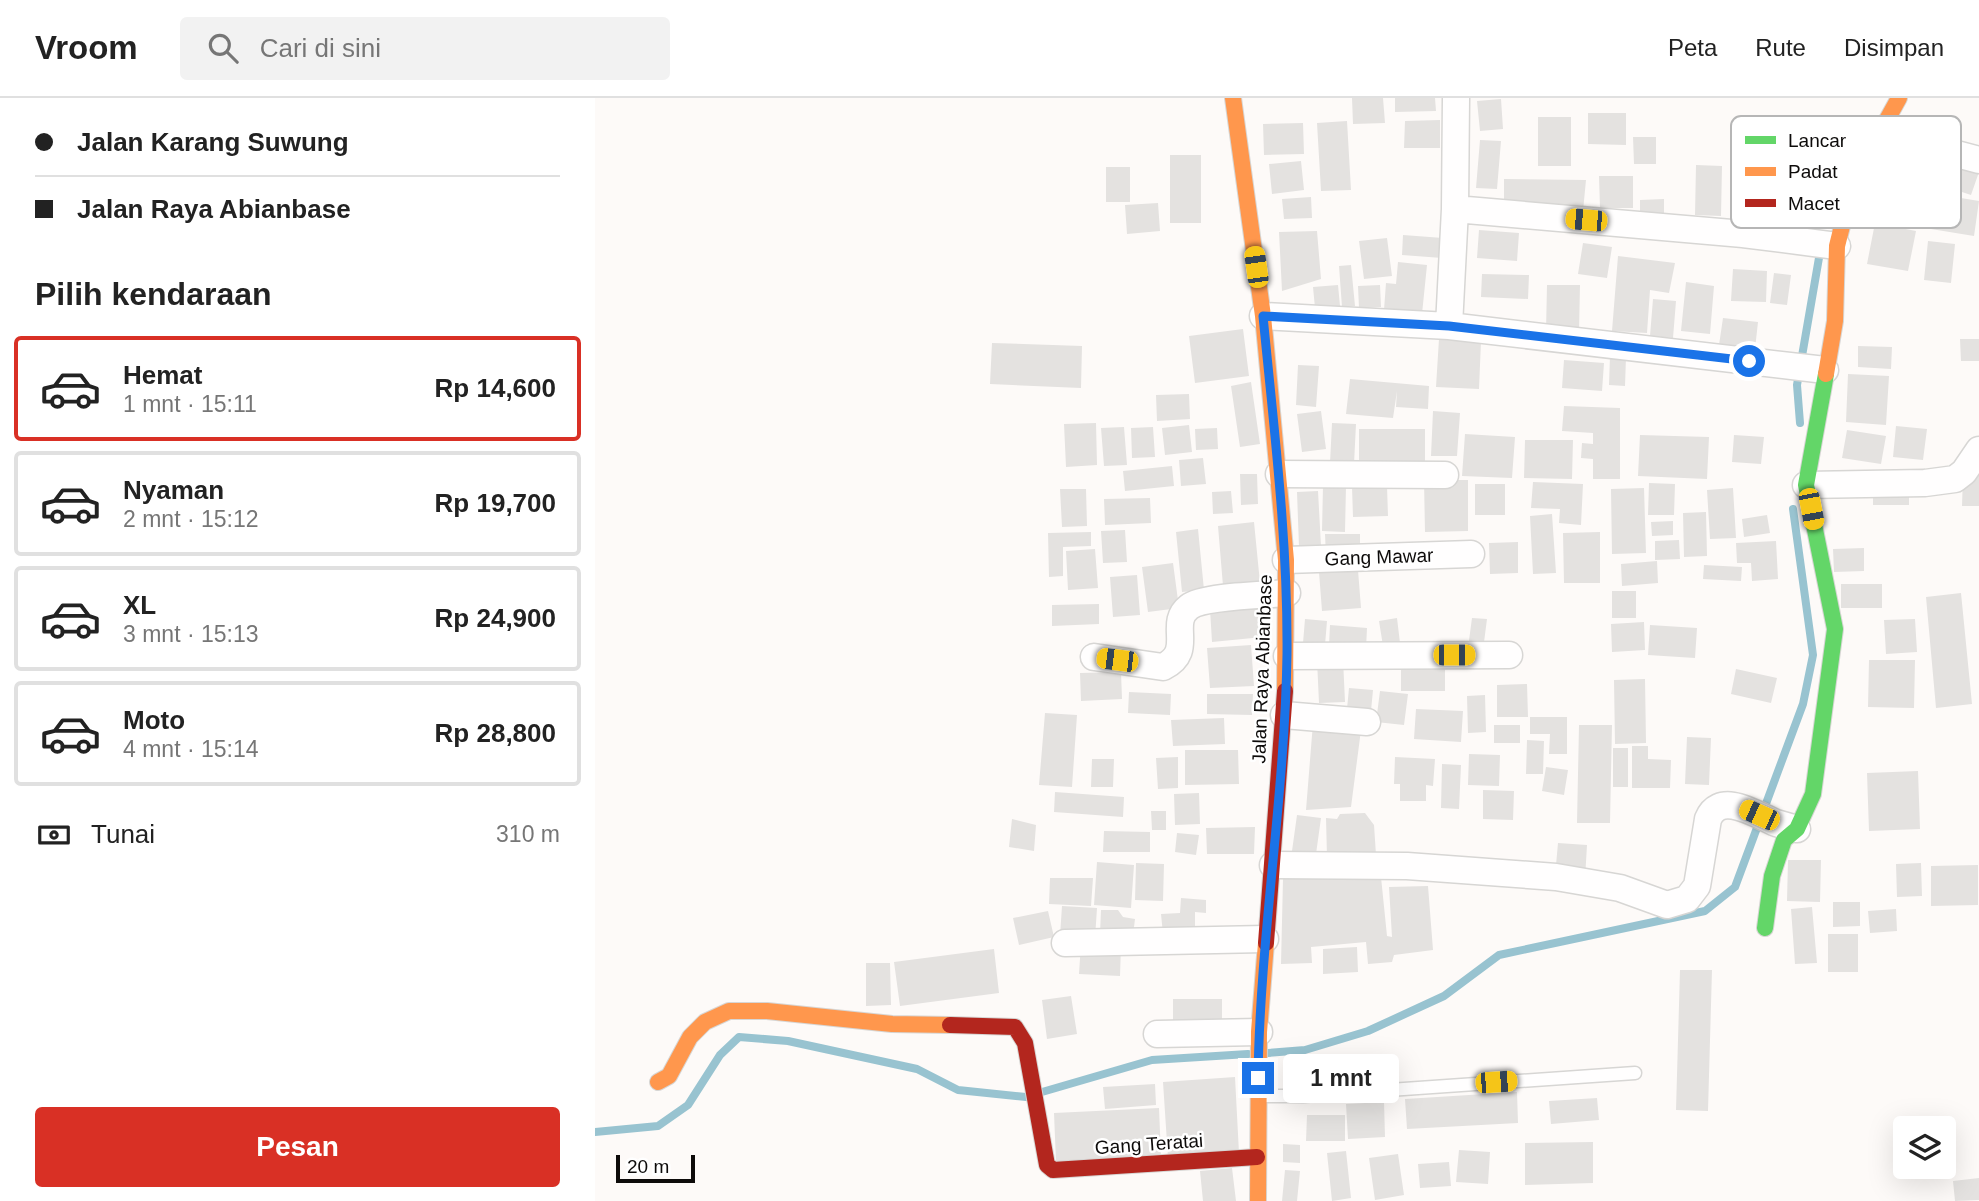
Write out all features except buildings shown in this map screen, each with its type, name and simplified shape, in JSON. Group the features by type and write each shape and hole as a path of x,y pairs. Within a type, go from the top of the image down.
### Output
{"street":[{"name":"Jalan Raya Abianbase","path":"1233,98 1263,316 1279,474 1287,593 1284,715 1259,1035 1258,1201"},
{"path":"1449,326 1455,209 1456,98"},
{"path":"1890,116 1899,98"},
{"path":"1961,155 1979,160"},
{"path":"1455,209 1743,234 1823,244"},
{"path":"1765,928 1772,876 1787,826 1813,794 1835,629 1806,485 1816,369 1835,321 1823,244 1832,228"},
{"path":"1263,316 1449,326 1816,369"},
{"path":"1806,485 1925,483 1955,479 1964,472 1979,450"},
{"path":"1279,474 1445,475"},
{"name":"Gang Mawar","path":"1286,560 1471,554"},
{"path":"1094,657 1163,667 1172,663 1180,652 1180,618 1190,606 1207,600 1287,593"},
{"path":"1287,656 1509,655"},
{"path":"1284,715 1367,722"},
{"path":"1273,865 1406,866 1556,877 1620,888 1667,905 1687,899 1697,886 1710,812 1721,805 1739,807 1787,826"},
{"path":"1065,943 1265,939"},
{"name":"Gang Teratai","path":"658,1082 670,1076 690,1037 705,1022 729,1011 767,1011 892,1024 1015,1027 1020,1031 1025,1043 1047,1165 1057,1171 1257,1157"},
{"path":"1157,1034 1259,1035"}],"lane":[{"path":"1258,1096 1303,1096 1635,1073"}],"waterway":[{"path":"1800,423 1797,385 1820,252"},
{"path":"1268,1053 1305,1050 1368,1031 1444,996 1499,955 1705,911 1735,887 1803,704 1813,655 1793,509"},
{"path":"595,1132 658,1126 688,1105 720,1055 739,1037 788,1041 917,1069 958,1090 1026,1097"},
{"path":"1042,1092 1152,1060 1248,1054"}],"traffic: fast":[{"path":"1765,928 1772,876 1784,840 1797,829 1813,794 1835,629 1806,485 1826,374"}],"traffic: slow":[{"path":"1233,98 1263,316 1286,560 1285,691"},
{"path":"1889,116 1899,98"},
{"path":"1826,374 1835,321 1837,246 1842,228"},
{"path":"1258,1201 1259,1032 1266,943"},
{"path":"658,1082 669,1076 690,1037 705,1022 729,1011 767,1011 892,1024 950,1025"}],"traffic: jam":[{"path":"1266,943 1285,691"},
{"path":"950,1025 1015,1027 1025,1043 1047,1165 1053,1170 1257,1157"}],"route":[{"path":"1258,1078 1265,939 1273,865 1287,656 1286,560 1263,316 1449,326 1749,361"}]}
